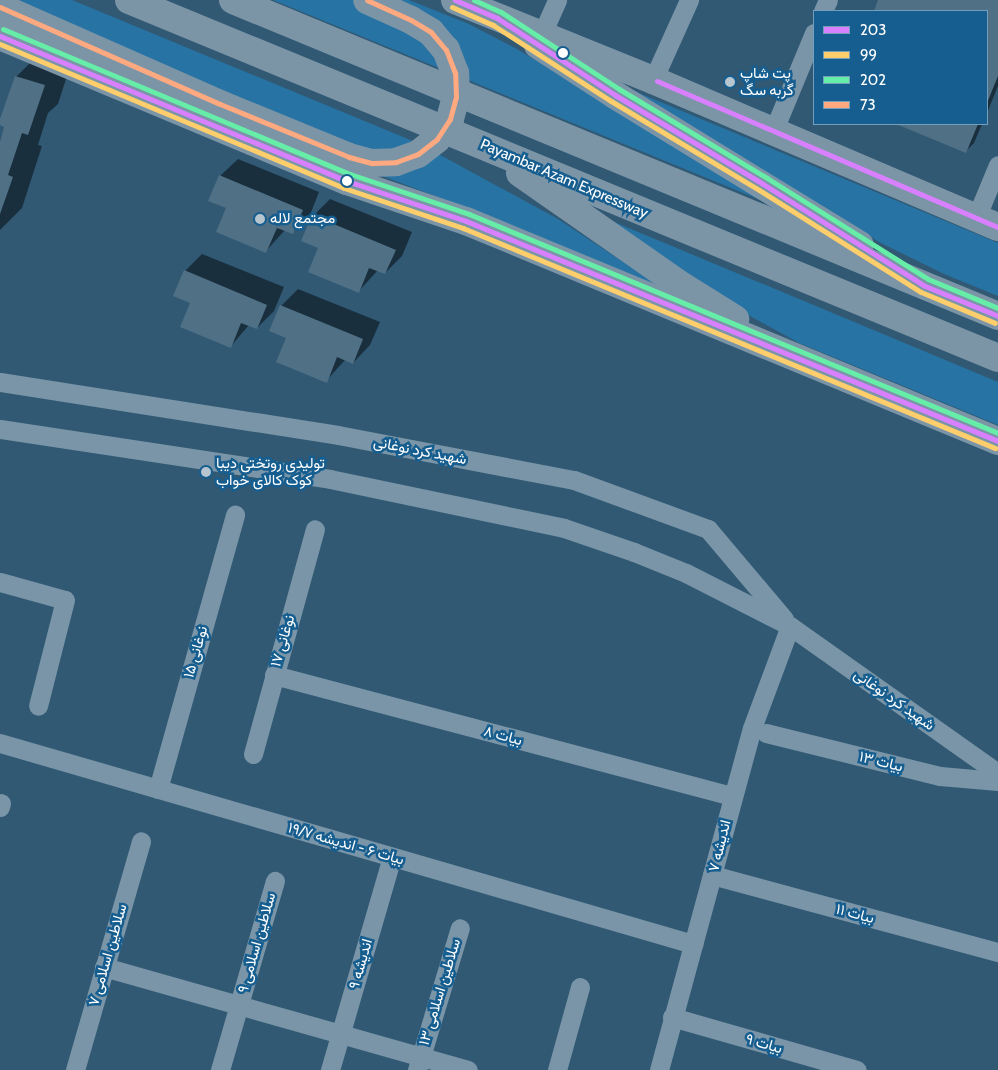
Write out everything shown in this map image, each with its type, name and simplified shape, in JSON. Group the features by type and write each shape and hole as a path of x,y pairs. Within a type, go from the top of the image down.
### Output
{"highway":[{"name":"Payambar Azam Expressway","path":"129,0 998,358"},
{"path":"233,0 998,316"},
{"path":"0,7 220,104 349,157 372,163 396,162 418,154 437,139 450,120 456,97 455,73 446,50 432,32 367,0"},
{"path":"455,0 542,34 992,222"},
{"path":"497,18 615,95 763,184 925,286"},
{"path":"0,36 346,181 466,221 998,441"},
{"path":"476,142 676,282 809,364"}],"street":[{"path":"542,34 557,0"},
{"path":"653,80 690,0"},
{"path":"773,132 813,35"},
{"path":"992,222 998,165"},
{"name":"شهید کرد نوغانی","path":"0,382 338,435 574,480 708,529 790,626"},
{"name":"شهید کرد نوغانی","path":"0,429 330,479 564,528 634,552 686,573 790,626 998,773"},
{"name":"نوغانی ۱۵","path":"158,789 235,515"},
{"name":"نوغانی ۱۷","path":"253,754 315,529"},
{"path":"0,582 65,600 38,706"},
{"name":"اندیشه ۷","path":"659,1070 752,728 790,626"},
{"name":"بیات ۸","path":"274,675 732,796"},
{"name":"بیات ۱۳","path":"766,733 940,776 998,781"},
{"name":"بیات ۶ - اندیشه ۱۹/۷","path":"0,743 692,944"},
{"name":"سلاطین اسلامی ۷","path":"75,1070 141,841"},
{"name":"اندیشه ۹","path":"330,1070 392,857"},
{"name":"بیات ۱۱","path":"712,875 998,952"},
{"name":"سلاطین اسلامی ۹","path":"220,1070 274,881"},
{"name":"سلاطین اسلامی ۱۳","path":"419,1063 460,928"},
{"path":"104,967 340,1034 419,1063 468,1070"},
{"path":"556,1070 580,987"},
{"name":"بیات ۹","path":"672,1017 857,1070"}],"shaded area":[{"path":"3,0 72,0 420,144 558,219 667,291 487,216 231,118"},
{"path":"273,0 409,0 469,24 515,48 804,218"},
{"path":"603,78 998,243 998,296 944,274 881,243 645,107"},
{"path":"595,214 998,382 998,425 799,343 732,306"}],"building":[{"path":"878,0 998,0 998,76 988,101 988,10 874,10"},
{"path":"15,76 45,85 28,135 22,133 8,175 13,177 0,214 0,142 4,127 0,125 0,119"},
{"path":"898,125 978,125 966,153"},
{"name":"مجتمع لاله","path":"219,175 303,210 293,234 277,228 266,253 216,232 226,208 208,201"},
{"path":"312,215 396,250 385,274 369,268 359,293 308,272 318,248 301,241"},
{"path":"184,270 267,305 257,329 241,323 231,348 180,327 190,303 173,296"},
{"path":"280,305 363,339 353,364 337,357 327,383 276,362 286,338 269,331"}],"transit line":[{"name":"73","path":"0,7 220,104 349,157 372,163 396,162 418,154 437,139 450,119 456,97 455,73 446,50 431,32 411,20 367,0"},
{"name":"203","path":"455,0 497,18 615,95 763,184 925,286 998,316"},
{"name":"202","path":"474,0 501,12 619,89 767,178 928,279 998,308"},
{"name":"99","path":"452,7 493,25 611,101 759,190 921,292 995,323"},
{"name":"202","path":"3,29 350,174 469,214 998,433"},
{"name":"203","path":"0,36 347,181 466,221 998,441"},
{"name":"99","path":"0,44 344,188 463,228 995,448"},
{"name":"203","path":"657,81 998,227"}],"place":[{"name":"پت شاپ گربه سگ","path":"730,82"},
{"name":"مجتمع لاله","path":"260,219"},
{"name":"تولیدی روتختی دیبا کوک کالای خواب","path":"206,472"}]}
